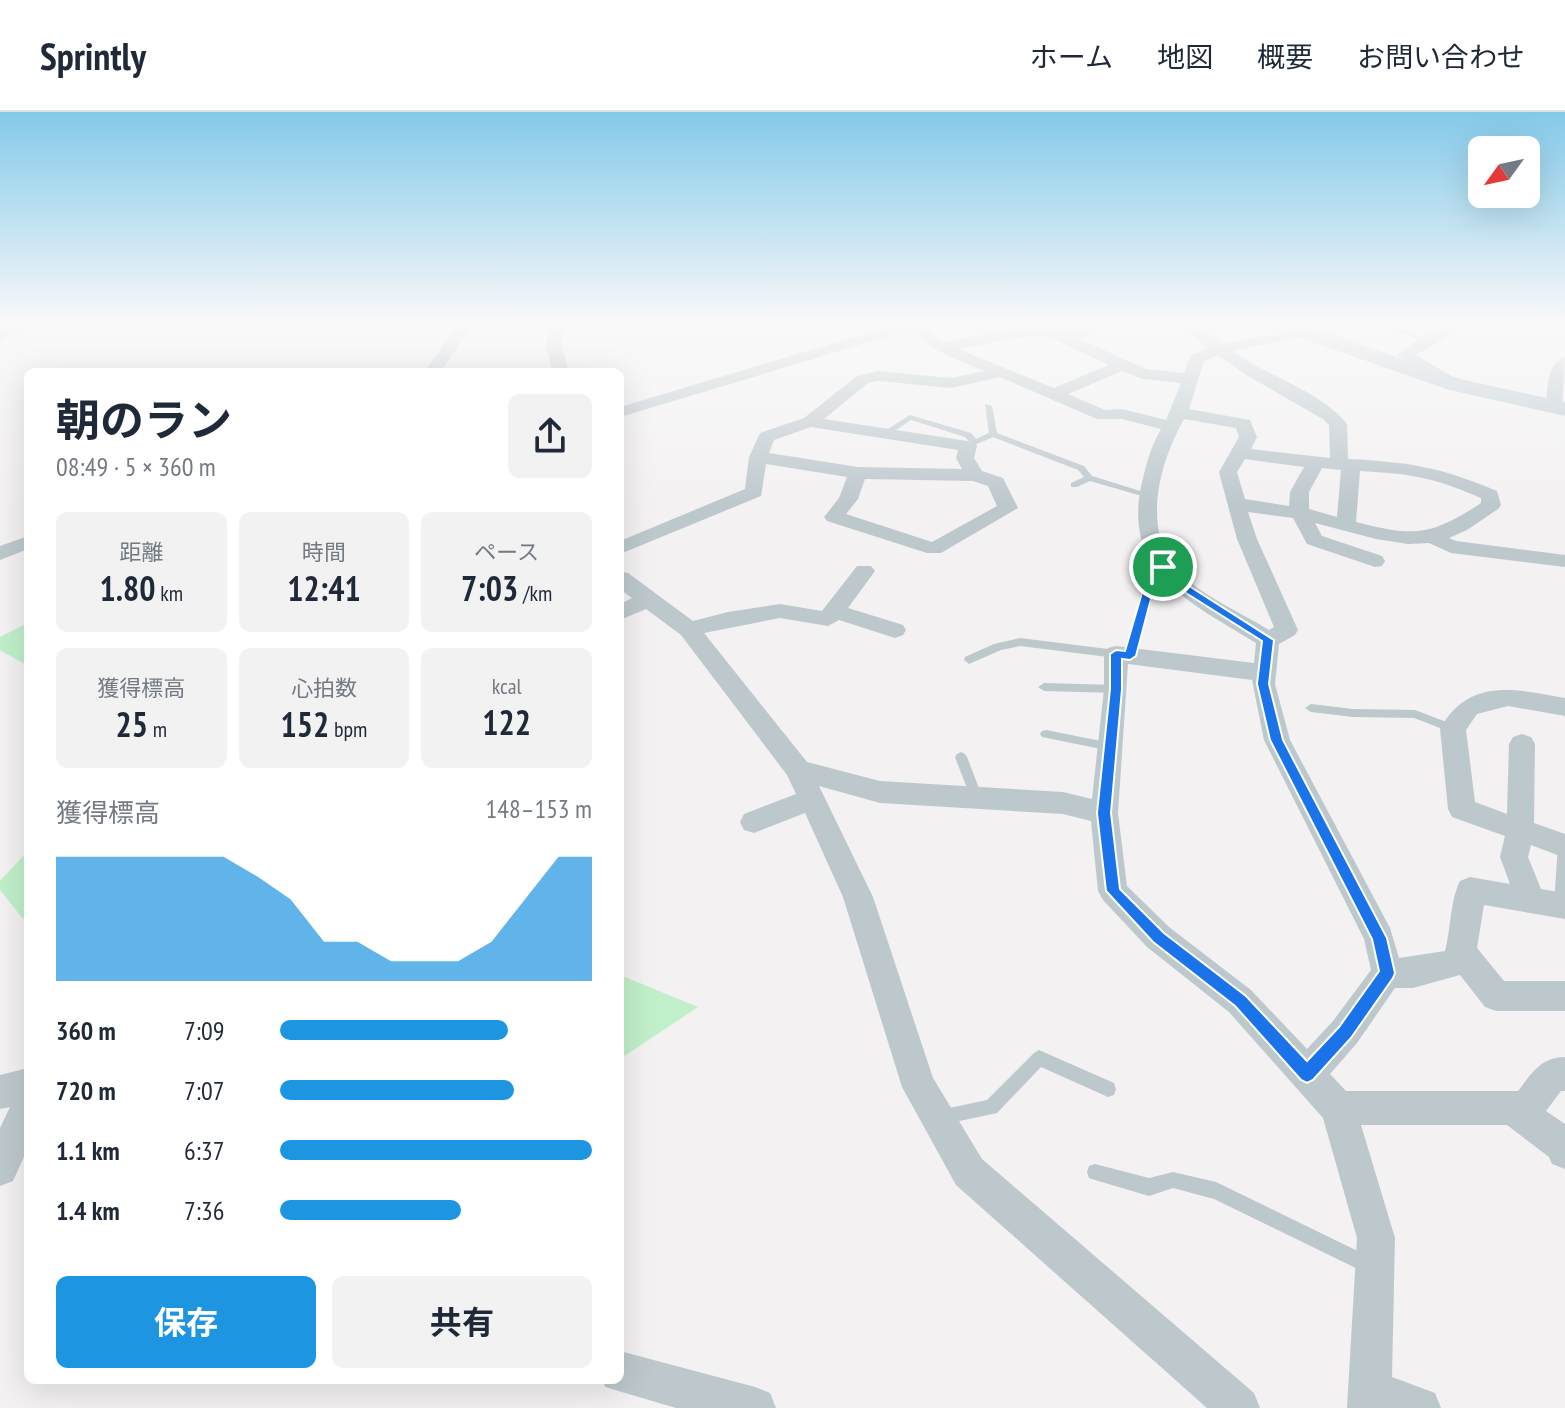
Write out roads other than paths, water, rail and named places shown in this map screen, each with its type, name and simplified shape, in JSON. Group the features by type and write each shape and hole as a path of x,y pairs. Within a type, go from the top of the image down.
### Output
{"street":[{"path":"624,411 715,383"},
{"path":"624,546 754,492 758,457 766,437 810,422 857,383"},
{"path":"1024,383 1094,417 1122,414 1244,424 1248,437 1228,472 1247,539 1287,630 1268,640"},
{"path":"1053,395 1079,383"},
{"path":"1190,383 1158,449 1149,495 1147,528 1163,567 1182,586 1268,640"},
{"path":"1271,383 1288,394 1323,407 1338,424 1345,463 1346,526"},
{"path":"1454,384 1560,407 1562,383"},
{"path":"810,422 851,436 884,434 971,456 996,482 1008,508 934,549 834,517 848,499 858,473"},
{"path":"1236,504 1298,513 1408,538 1433,537 1460,526 1491,505 1490,495 1448,477 1417,469 1240,453"},
{"path":"758,457 858,473 932,474 971,456"},
{"path":"1317,462 1303,480 1297,501 1298,513 1314,540 1375,561"},
{"path":"1433,537 1451,547 1565,561"},
{"path":"0,554 24,544"},
{"path":"689,630 728,619 780,611 828,619 864,571"},
{"path":"624,581 689,630 805,784 858,897 919,1087 969,1172 1239,1408"},
{"path":"624,611 648,599"},
{"path":"834,611 895,630"},
{"path":"1268,640 1263,684 1277,740 1379,938 1387,973 1345,1032 1307,1074"},
{"path":"1264,673 1123,655 1116,689 1104,813 1113,891 1158,937 1240,1001 1338,1108 1376,1238 1369,1399 1420,1408"},
{"path":"1565,707 1508,697 1469,707 1453,729 1462,809 1565,846"},
{"path":"1522,744 1520,829 1514,857 1552,904"},
{"path":"754,822 805,784 880,792 1063,803 1104,813"},
{"path":"1387,973 1413,973 1458,962 1467,926 1470,890 1552,904"},
{"path":"1461,952 1496,996 1562,1001"},
{"path":"1338,1108 1526,1108 1553,1074 1565,1074"},
{"path":"0,1092 24,1086"},
{"path":"1511,1107 1562,1144 1565,1151"},
{"path":"0,1168 24,1117"},
{"path":"624,1373 755,1408"}],"lane":[{"path":"988,406 993,434"},
{"path":"971,456 993,434"},
{"path":"993,434 1081,468 1089,478 1149,495"},
{"path":"1074,485 1089,478"},
{"path":"969,660 998,647 1020,642 1123,655 1151,579 1163,567"},
{"path":"1044,687 1116,689"},
{"path":"1311,708 1353,713 1415,714 1453,729"},
{"path":"1046,734 1111,747"},
{"path":"961,757 976,796"},
{"path":"1552,904 1565,846"},
{"path":"938,1118 991,1107 1039,1058 1108,1089"},
{"path":"1095,1172 1149,1187 1173,1180 1216,1191 1375,1268"}]}
